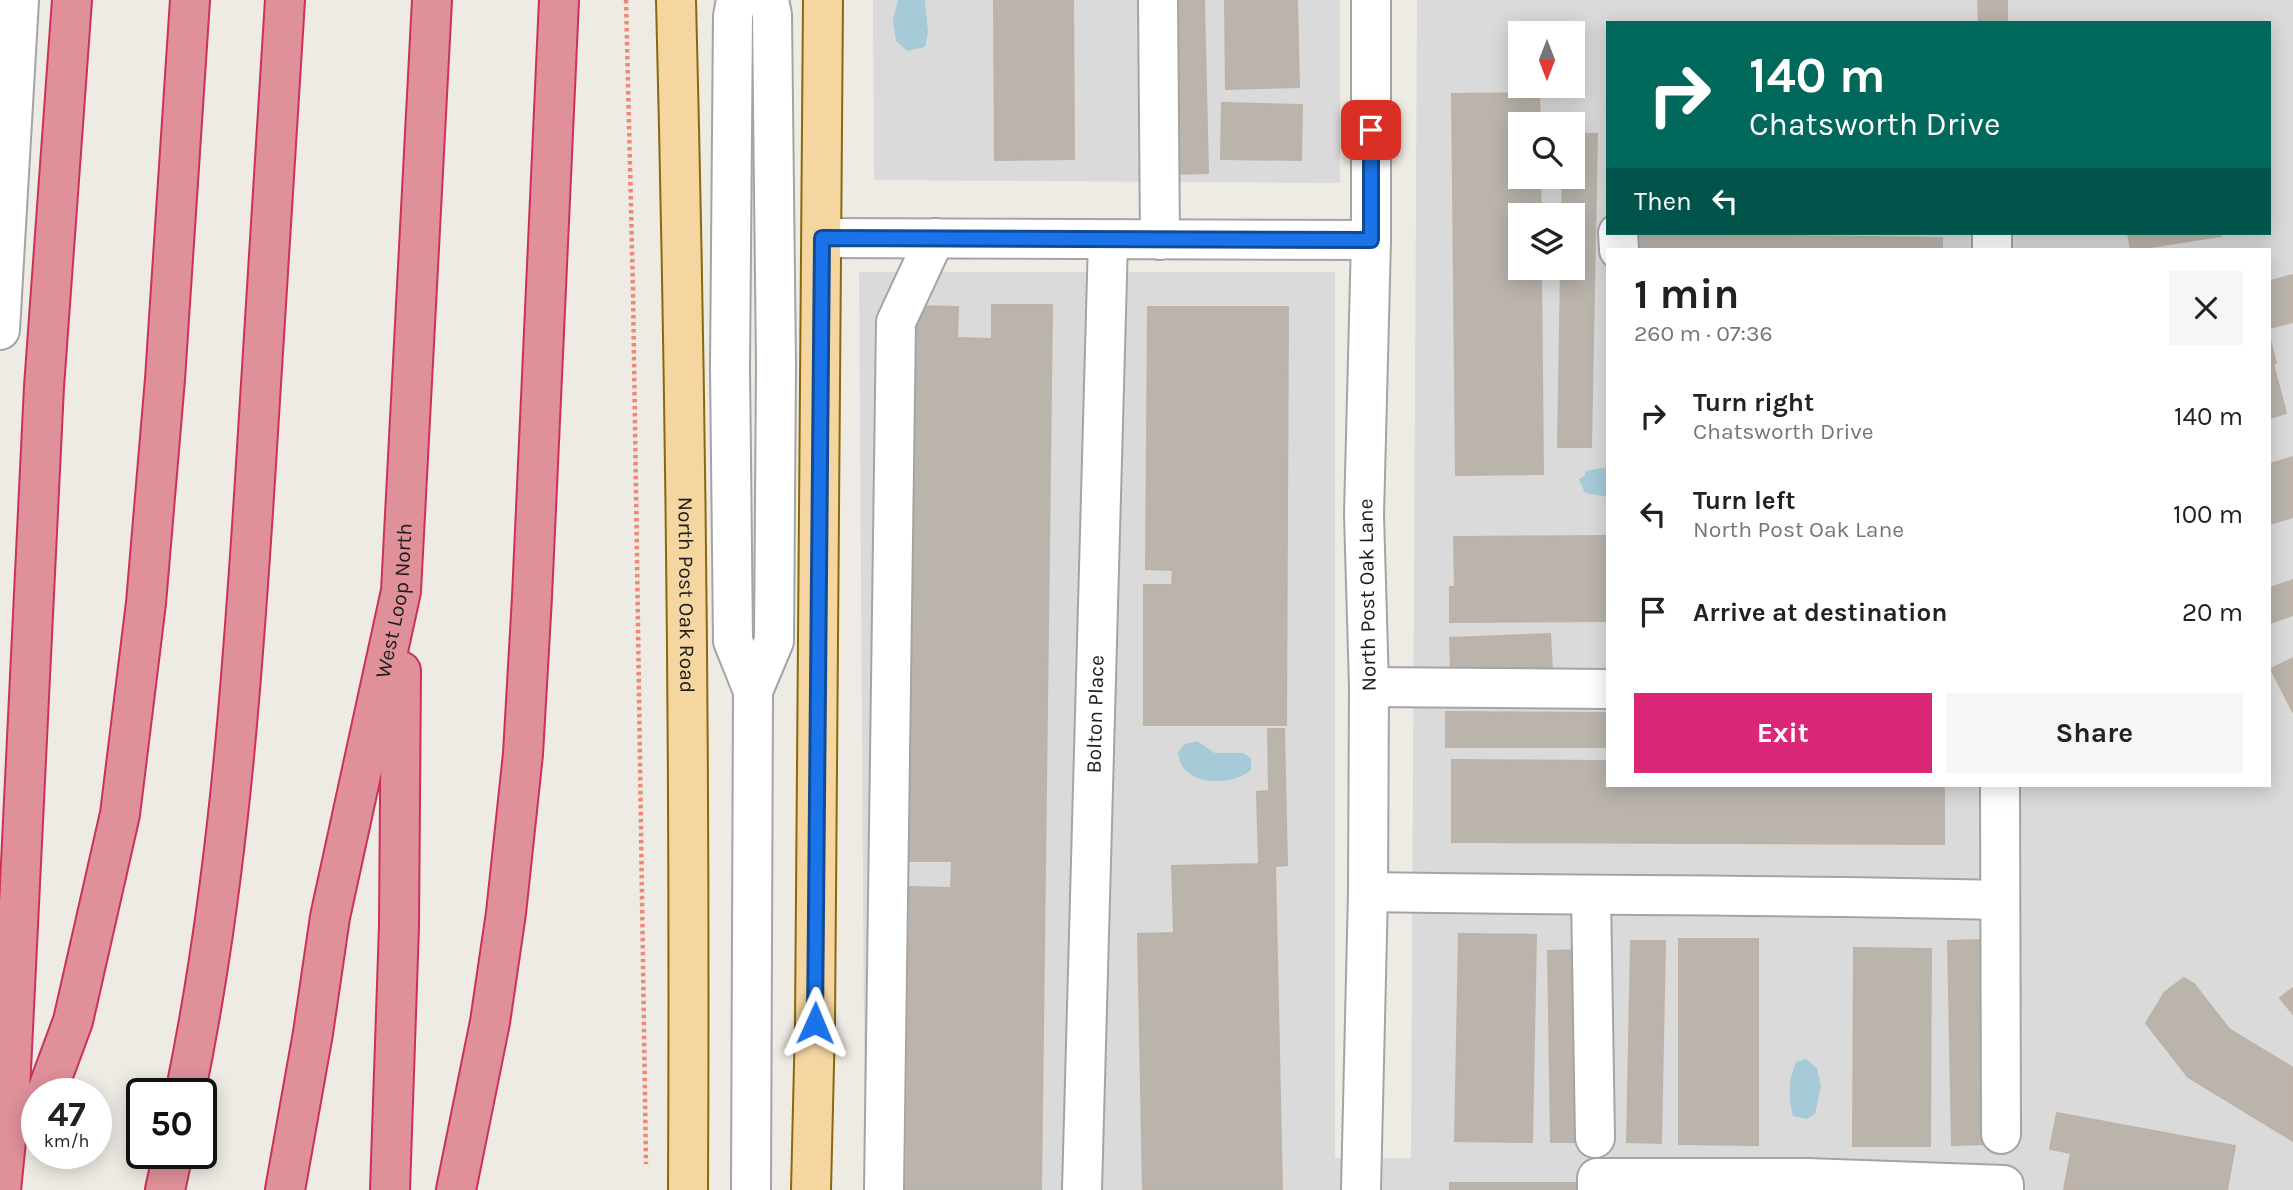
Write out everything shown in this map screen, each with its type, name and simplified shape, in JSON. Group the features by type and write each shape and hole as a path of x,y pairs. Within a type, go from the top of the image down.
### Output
{"highway":[{"path":"1,1190 9,1111 44,387 72,0"},
{"path":"165,379 167,0"},
{"path":"52,1078 73,1021 120,814 145,603 165,379 190,0"},
{"path":"188,1078 201,1017 220,891 246,610 285,0"},
{"name":"West Loop North","path":"285,1190 330,918 401,592 432,0"},
{"path":"456,1190 490,1022 506,913 523,754 533,597 559,0"},
{"path":"390,1190 399,926 401,592"},
{"path":"9,1190 21,1159"},
{"path":"166,1190 170,1169"}],"main road":[{"name":"North Post Oak Road","path":"676,0 682,266 689,960 688,1190"},
{"path":"811,1190 816,995 824,0"}],"street":[{"path":"0,330 19,0"},
{"path":"736,0 733,16 730,366 733,641 754,691"},
{"path":"751,1190 754,691 774,641 776,365 772,15 769,0"},
{"path":"1158,0 1160,240"},
{"name":"North Post Oak Lane","path":"1361,1190 1368,892 1369,688 1364,515 1371,240 1371,0"},
{"path":"822,238 1371,240"},
{"path":"884,1190 896,322 935,238"},
{"name":"Bolton Place","path":"1082,1190 1108,240"},
{"path":"1369,688 1606,689"},
{"path":"2000,787 2001,1134"},
{"path":"1368,892 1806,895 1999,900"},
{"path":"1591,895 1595,1138"},
{"path":"1597,1190 1597,1178 1807,1184 2004,1185 2004,1190"}],"path":[{"path":"626,0 646,1176"}],"shaded area":[{"path":"873,0 1340,0 1340,183 874,180"},
{"path":"1417,0 2293,0 2293,1190 865,1190 859,272 1335,272 1335,1158 1411,1158"}],"water":[{"path":"898,0 925,0 928,32 925,47 907,51 896,41 893,20"},
{"path":"1606,467 1606,497 1585,493 1579,479 1585,475 1585,471"},
{"path":"1197,741 1215,753 1243,753 1251,758 1251,770 1231,780 1207,781 1196,777 1187,772 1178,752 1185,744"},
{"path":"1806,1059 1817,1068 1821,1086 1815,1114 1806,1119 1793,1116 1790,1089 1796,1062"}],"building":[{"path":"994,0 1073,0 1074,159 995,160"},
{"path":"1170,0 1204,0 1208,173 1173,174"},
{"path":"1225,0 1297,0 1299,87 1226,89"},
{"path":"1978,0 2007,0 2007,21 1979,21"},
{"path":"1508,93 1508,98 1539,98 1540,112 1508,112 1508,189 1540,189 1541,203 1508,203 1508,280 1541,280 1543,474 1456,475 1452,94"},
{"path":"1222,103 1302,105 1301,160 1221,159"},
{"path":"1585,134 1597,134 1591,447 1558,447 1561,280 1585,280 1585,203 1562,203 1563,189 1585,189"},
{"path":"1640,235 1942,238 1942,248 1640,248"},
{"path":"2128,235 2221,235 2144,248 2131,248"},
{"path":"2293,275 2293,322 2271,328 2271,281"},
{"path":"992,305 1052,305 1041,1190 906,1190 910,887 951,888 952,861 907,861 913,306 958,307 957,338 992,339"},
{"path":"1148,307 1288,307 1286,725 1144,725 1144,585 1172,585 1173,570 1146,569"},
{"path":"2271,343 2276,363 2273,364 2286,413 2271,418"},
{"path":"2293,457 2293,517 2271,524 2271,464"},
{"path":"1606,536 1606,621 1450,622 1450,587 1455,587 1454,537"},
{"path":"2293,580 2293,615 2271,623 2271,588"},
{"path":"1550,634 1552,669 1451,671 1450,638"},
{"path":"2293,658 2293,712 2271,669"},
{"path":"1446,712 1606,713 1606,747 1446,747"},
{"path":"1268,729 1284,729 1287,865 1275,866 1282,1190 1143,1190 1138,934 1174,933 1172,866 1259,864 1257,792 1269,791"},
{"path":"1452,760 1606,761 1606,787 1944,787 1944,844 1452,842"},
{"path":"1459,934 1536,935 1532,1142 1455,1141"},
{"path":"1679,939 1758,939 1758,1145 1679,1144"},
{"path":"1983,940 1986,1144 1952,1145 1948,941"},
{"path":"1631,941 1665,941 1661,1143 1627,1142"},
{"path":"1854,948 1931,949 1930,1146 1853,1146"},
{"path":"1581,950 1584,1142 1551,1142 1548,951"},
{"path":"2184,978 2194,984 2229,1029 2293,1068 2293,1141 2188,1077 2146,1023 2165,992"},
{"path":"2293,988 2293,1014 2280,998"},
{"path":"2057,1113 2235,1146 2227,1190 2064,1190 2071,1153 2050,1149"},
{"path":"1450,1183 1580,1183 1580,1190 1450,1190"}],"route":[{"path":"815,1023 822,238 1371,240 1371,130"}]}
